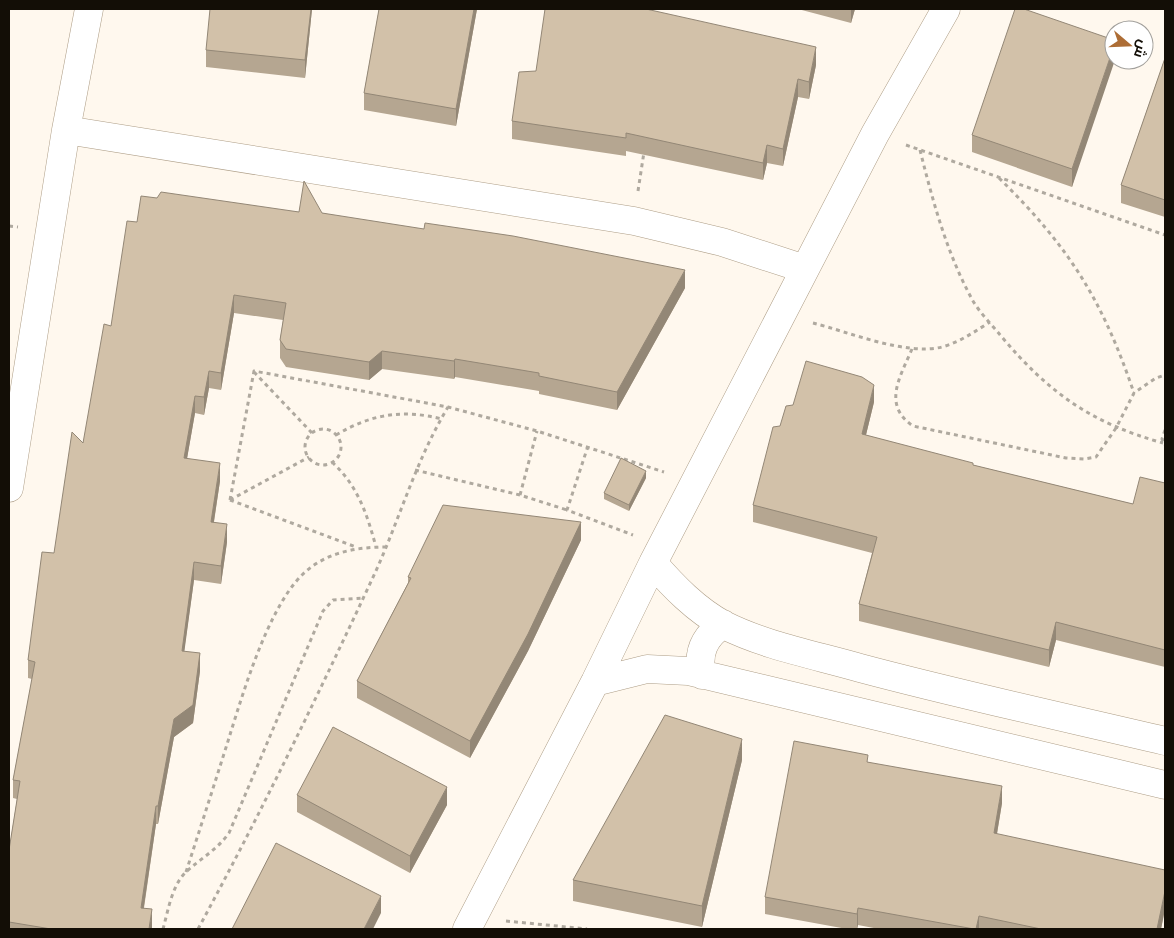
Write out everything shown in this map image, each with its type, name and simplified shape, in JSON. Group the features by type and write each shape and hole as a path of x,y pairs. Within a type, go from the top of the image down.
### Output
{"street":[{"path":"9,488 66,130 89,9"},
{"path":"470,924 595,682 657,555 875,134 946,9"},
{"path":"66,130 634,221 722,242 805,269"},
{"path":"657,555 686,596 723,624 783,646 935,688 1165,741"},
{"path":"702,675 699,663 701,651 713,631 723,624"},
{"path":"595,682 647,669 672,670 702,675 1165,784"}],"path":[{"path":"875,134 1165,235"},
{"path":"634,221 645,144"},
{"path":"920,150 928,184 952,258 974,303 1040,379 1080,409 1116,428 1164,444"},
{"path":"997,177 1034,213 1072,260 1094,297 1117,344 1134,393"},
{"path":"781,315 912,350 941,347 967,337 990,322"},
{"path":"912,350 900,379 895,402 904,420 913,426 1066,458 1085,459 1096,457 1116,428 1134,393 1156,378 1165,375"},
{"path":"254,371 448,408 588,446 694,483"},
{"path":"254,371 312,432"},
{"path":"230,500 254,371"},
{"path":"198,929 237,855 364,598 387,547 416,470 448,408"},
{"path":"336,434 361,421 387,414 424,414 442,419"},
{"path":"322,428 336,434 341,446 337,458 332,462 317,464 308,457 306,444 312,432 322,428"},
{"path":"1164,444 1162,439 1165,430"},
{"path":"520,495 537,431"},
{"path":"567,510 588,446"},
{"path":"230,500 308,457"},
{"path":"332,462 354,486 367,515 376,547"},
{"path":"416,470 520,495 567,510 657,555"},
{"path":"230,500 357,548"},
{"path":"163,929 174,893 186,872 248,680 286,596 305,572 336,553 357,548 387,547"},
{"path":"186,872 221,844 229,832 323,611 333,600 364,598"},
{"path":"470,924 540,925 587,929"},
{"path":"538,929 540,925"}],"building":[{"path":"210,9 311,9 305,60 206,50"},
{"path":"379,9 474,9 456,109 364,93"},
{"path":"545,9 646,9 816,47 809,82 798,79 783,149 767,145 763,163 626,133 626,138 512,121 519,72 536,71"},
{"path":"1015,9 1024,9 1104,37 1104,70 1106,70 1072,169 972,135"},
{"path":"1165,58 1165,200 1121,185"},
{"path":"304,181 322,213 424,229 425,223 513,236 685,270 617,392 539,376 539,373 455,359 454,361 382,351 369,362 286,349 280,340 286,303 234,295 221,373 209,371 204,397 195,396 184,458 220,463 211,522 227,524 221,566 194,562 182,651 200,653 193,705 174,719 158,806 156,806 141,908 152,909 149,929 51,929 9,922 9,850 20,781 13,780 35,662 28,660 42,552 54,553 72,432 83,443 104,324 111,326 127,221 137,222 141,196 157,198 161,192 299,212"},
{"path":"806,361 862,377 874,385 862,434 973,463 973,465 1133,504 1140,477 1165,483 1165,650 1056,622 1049,650 859,604 877,537 753,505 773,427 780,426 786,406 793,405"},
{"path":"621,458 646,471 629,505 604,493"},
{"path":"443,505 581,522 528,634 470,741 357,681 411,578 408,577"},
{"path":"665,715 742,739 702,906 573,880"},
{"path":"333,727 447,787 410,856 297,795"},
{"path":"794,741 868,755 867,762 1002,786 994,833 1165,870 1165,891 1157,929 1041,929 979,916 976,929 974,929 858,908 857,914 765,897"},
{"path":"276,843 381,896 364,929 232,929"}]}
